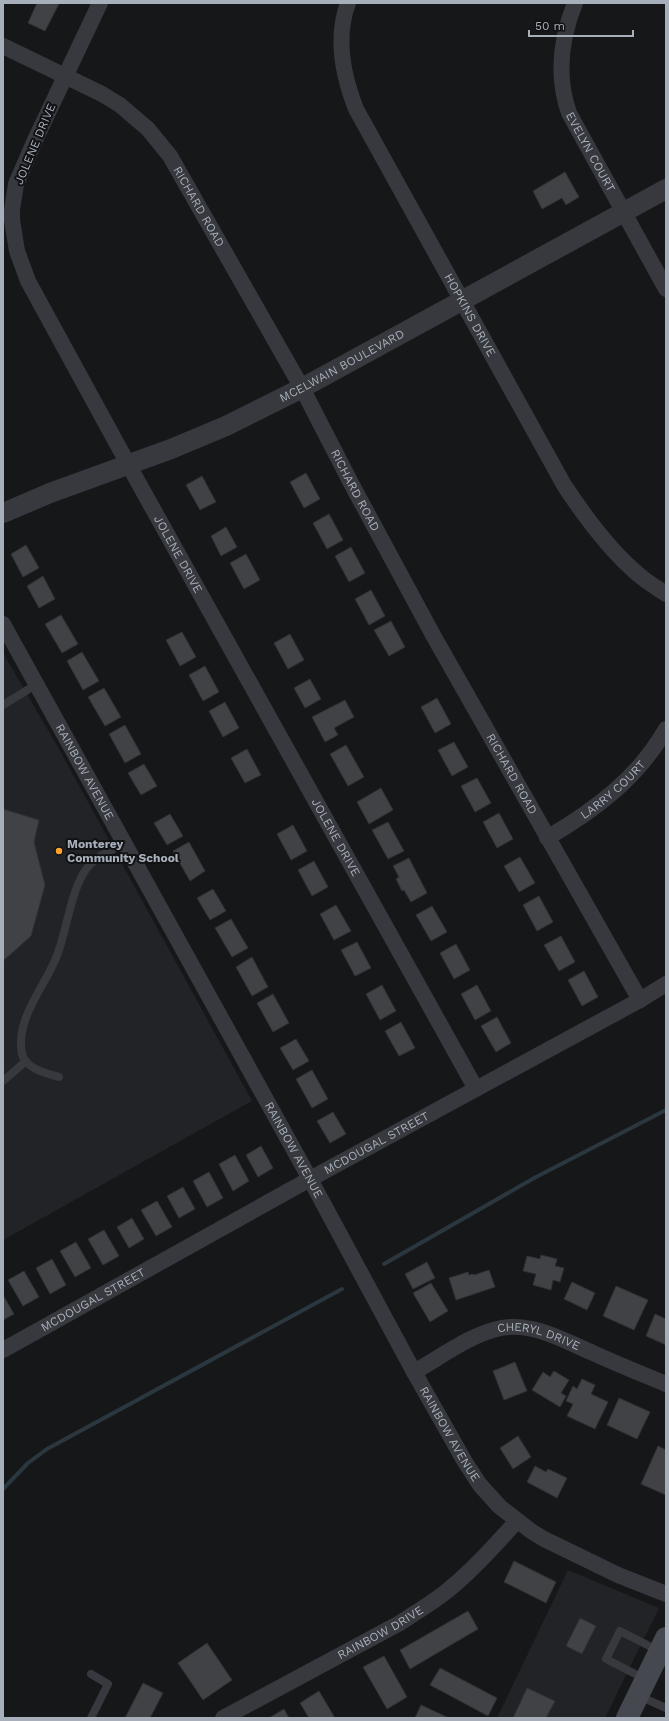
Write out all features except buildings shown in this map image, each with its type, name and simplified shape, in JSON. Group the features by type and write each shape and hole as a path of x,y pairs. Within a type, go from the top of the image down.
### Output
{"main road":[{"path":"627,1718 663,1645"}],"street":[{"name":"JOLENE DRIVE","path":"100,3 35,140 16,184 12,220 17,251 28,281 128,464 476,1088"},
{"name":"HOPKINS DRIVE","path":"348,3 342,27 341,39 343,67 350,95 356,109 564,485 579,509 611,547 638,574 666,594"},
{"name":"EVELYN COURT","path":"575,3 565,31 562,50 561,78 565,103 623,213 666,290"},
{"name":"RICHARD ROAD","path":"3,46 102,94 120,105 148,130 166,150 302,388 352,485 433,635 640,1000"},
{"name":"MCELWAIN BOULEVARD","path":"3,513 50,493 226,426 302,388 666,189"},
{"name":"RAINBOW AVENUE","path":"3,624 310,1179 414,1372 465,1462 480,1485 500,1507 531,1531 559,1547 643,1586 666,1594"},
{"name":"LARRY COURT","path":"547,838 578,820 610,796 626,781 666,728"},
{"name":"MCDOUGAL STREET","path":"3,1350 310,1179 640,1000 666,984"},
{"name":"CHERYL DRIVE","path":"414,1372 481,1334 499,1328 520,1326 555,1337 666,1384"},
{"name":"RAINBOW DRIVE","path":"223,1718 398,1624 423,1608 446,1592 468,1573 517,1521"}],"lane":[{"path":"3,705 36,684"},
{"path":"59,1077 36,1069 26,1061 22,1055 23,1028 37,994 56,958 83,873 93,861 106,852 124,844"},
{"path":"3,1081 26,1061"},
{"path":"663,1645 620,1632 606,1659 666,1708"},
{"path":"91,1674 108,1684 91,1718"}],"shaded area":[{"name":"Monterey Community School","path":"3,653 59,749 252,1101 3,1240"},
{"path":"568,1570 659,1608 605,1718 497,1718"}],"waterway":[{"path":"384,1264 536,1177 666,1110"},
{"path":"3,1489 28,1463 47,1449 342,1289"}],"place":[{"name":"Monterey Community School","path":"59,851"}]}
